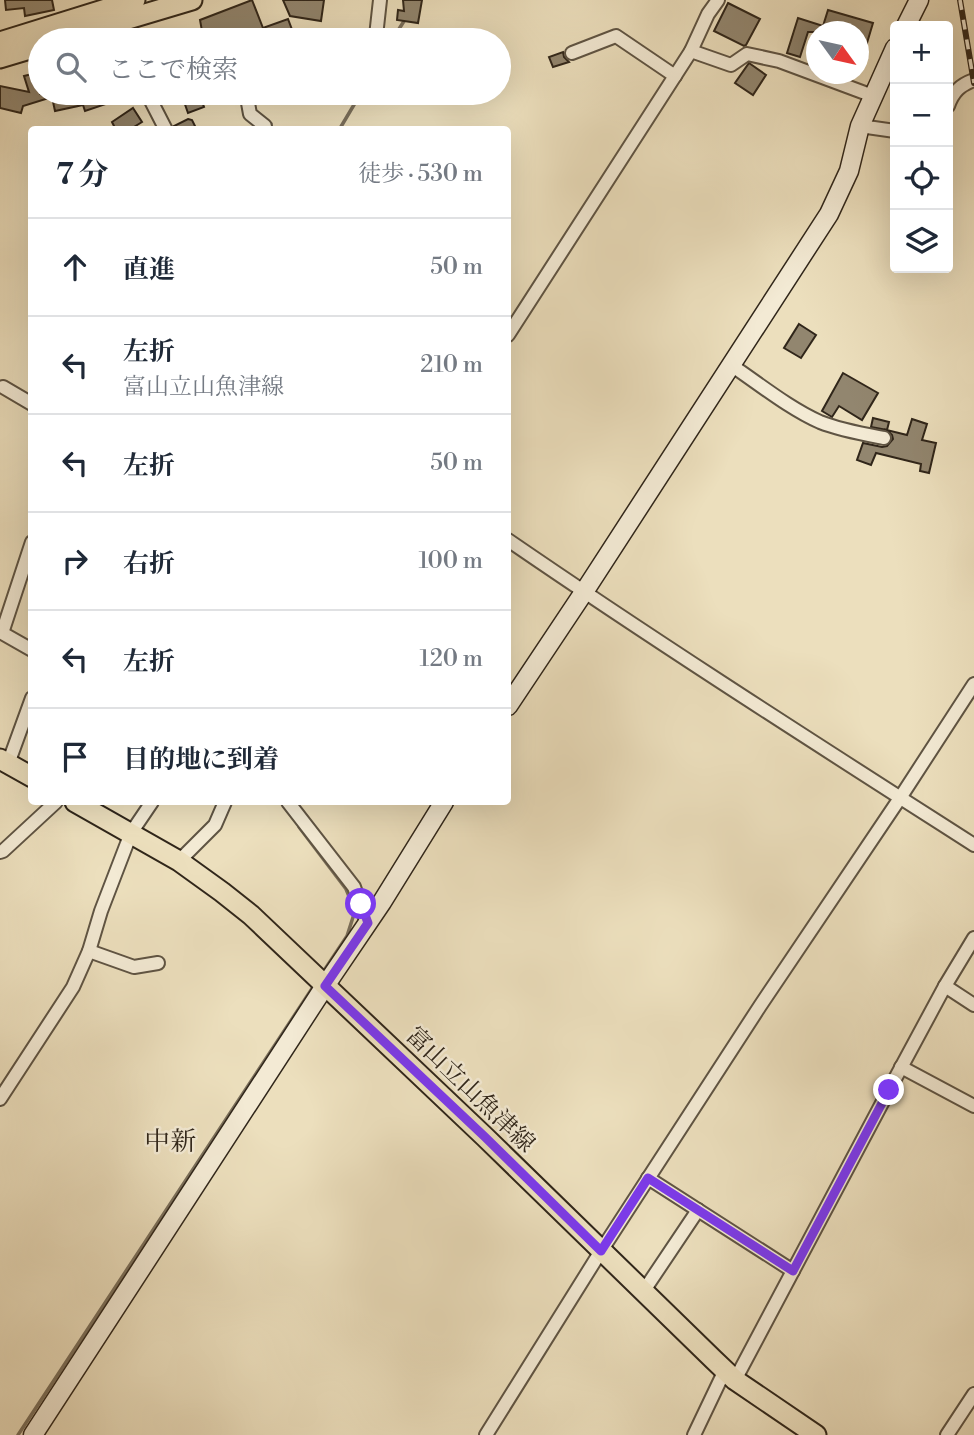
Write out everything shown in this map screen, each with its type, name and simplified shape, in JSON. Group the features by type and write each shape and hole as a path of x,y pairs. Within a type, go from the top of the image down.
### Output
{"main road":[{"path":"45,28 135,0"},
{"path":"125,28 192,0"},
{"path":"0,42 28,33"},
{"path":"0,58 28,50"},
{"path":"4,762 28,775"},
{"name":"富山立山魚津線","path":"80,805 179,861 251,915 730,1375 816,1435"}],"street":[{"path":"377,28 380,0"},
{"path":"511,330 691,51 708,14 718,0"},
{"path":"908,21 919,0"},
{"path":"572,53 616,36 675,76"},
{"path":"691,51 731,65 747,54 779,61 873,96"},
{"path":"511,702 829,214 849,171 860,125 890,59"},
{"path":"953,94 961,84 974,80"},
{"path":"153,105 164,126"},
{"path":"248,105 250,114 265,126"},
{"path":"860,125 890,130"},
{"path":"731,365 821,422 884,438"},
{"path":"3,387 28,402"},
{"path":"511,542 974,845"},
{"path":"28,554 2,633 28,648"},
{"path":"486,1435 648,1178 974,684"},
{"path":"4,762 28,707"},
{"path":"0,852 54,805"},
{"path":"0,1099 5,1082 74,987 131,833 150,805"},
{"path":"179,861 215,825 224,805"},
{"path":"290,805 354,887 368,923"},
{"path":"33,1435 368,923 441,805"},
{"path":"694,1435 793,1271 945,986 974,938"},
{"path":"89,951 134,967 158,963"},
{"path":"945,986 974,1004"},
{"path":"901,1067 974,1106"},
{"path":"648,1178 793,1271"},
{"path":"643,1292 698,1210"},
{"path":"947,1435 974,1394"}],"building":[{"path":"5,0 52,0 54,10 25,16 24,8 6,10"},
{"path":"252,0 263,28 201,28 200,20"},
{"path":"283,0 324,0 321,21 290,16"},
{"path":"403,0 422,0 418,23 397,20 398,10 404,11"},
{"path":"728,3 760,19 744,46 714,31"},
{"path":"828,10 866,21 825,21"},
{"path":"798,18 807,21 806,38 800,57 787,53"},
{"path":"288,19 291,28 263,28"},
{"path":"563,52 569,62 553,67 549,57"},
{"path":"749,63 766,75 753,95 735,83"},
{"path":"0,86 28,92 28,104 23,106 21,113 0,108"},
{"path":"54,105 83,105 55,111"},
{"path":"83,105 103,105 85,111"},
{"path":"185,105 203,105 204,107 188,113"},
{"path":"133,108 142,122 136,126 114,126 112,122"},
{"path":"188,119 192,120 195,126 174,126"},
{"path":"799,324 816,335 801,358 784,348"},
{"path":"843,373 878,393 862,420 839,406 832,417 822,411"},
{"path":"873,418 889,422 887,430 871,427"},
{"path":"912,419 927,424 922,440 936,443 929,473 920,471 921,464 876,453 871,465 857,460 863,443 887,446 893,439 887,430 907,435"}],"waterway":[{"path":"400,28 406,18"},
{"path":"341,126 354,105"},
{"path":"299,827 346,889 355,911 347,936 321,975"},
{"path":"18,1435 315,984"}],"railway":[{"path":"960,0 974,83"}],"district":[{"name":"中新","path":"170,1142"}],"route":[{"path":"361,904 368,923 325,986 601,1251 648,1178 793,1271 889,1090"}]}
